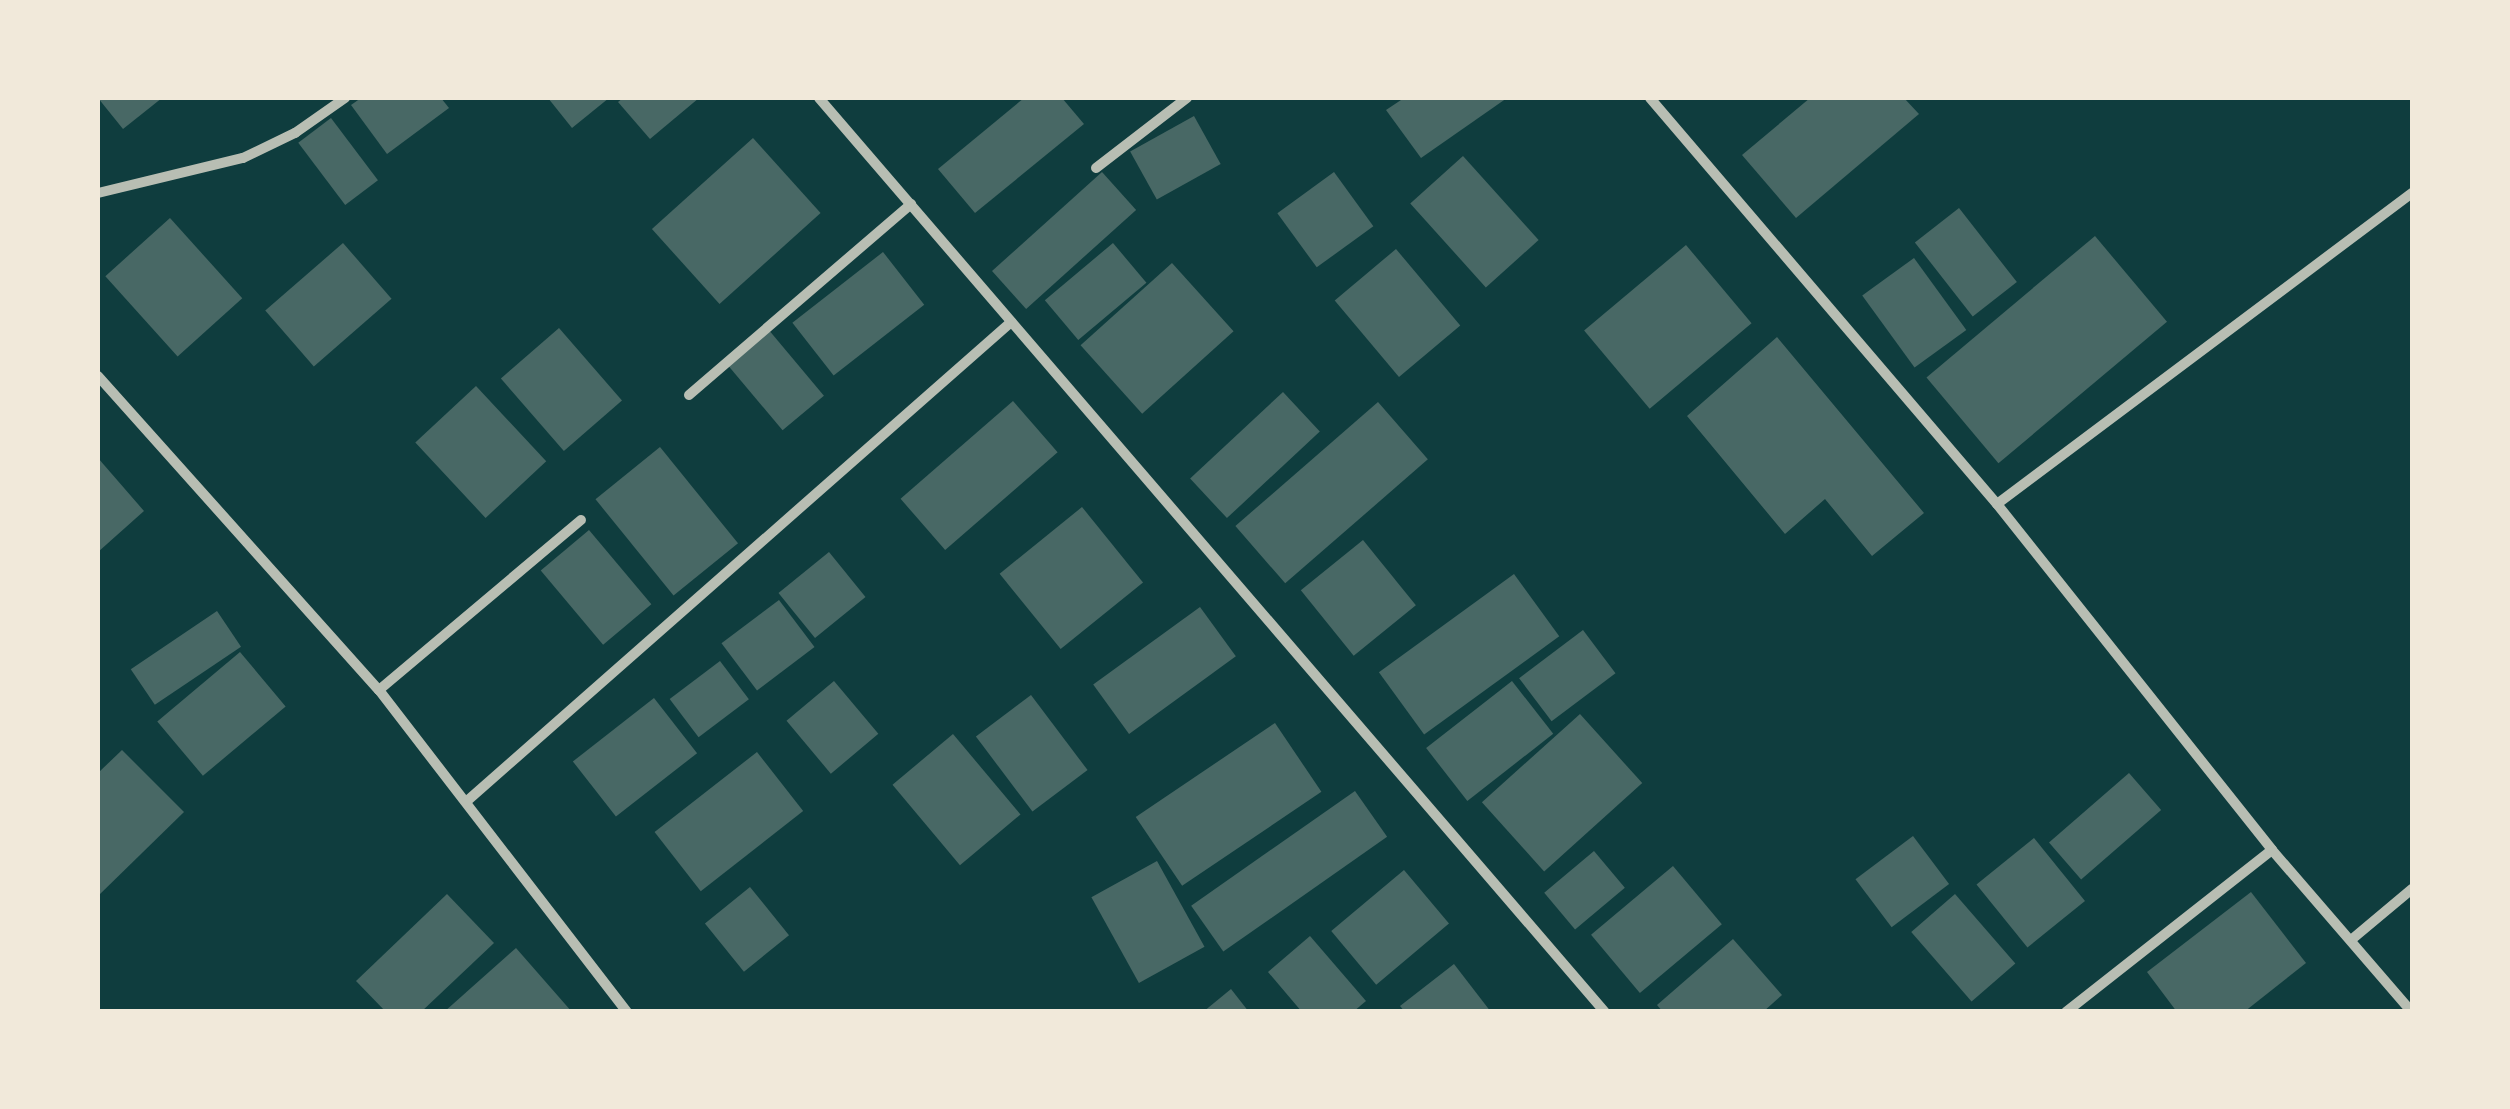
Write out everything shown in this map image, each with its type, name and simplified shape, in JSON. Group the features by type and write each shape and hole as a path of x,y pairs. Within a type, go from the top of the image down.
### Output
{"street":[{"path":"98,193 243,158 295,134 345,98"},
{"path":"819,98 1605,1012"},
{"path":"1096,168 1187,98"},
{"path":"1650,98 1997,504 2272,850 2412,1012"},
{"path":"1997,504 2412,193"},
{"path":"689,395 911,204"},
{"path":"466,800 1010,322"},
{"path":"98,376 379,690 627,1012"},
{"path":"379,690 581,520"},
{"path":"2066,1012 2272,850"},
{"path":"2350,940 2412,889"}],"building":[{"path":"98,98 162,98 123,129"},
{"path":"361,98 441,98 449,108 387,154 351,105"},
{"path":"548,98 609,98 572,128"},
{"path":"623,98 699,98 650,139 618,102"},
{"path":"1024,98 1062,98 1084,124 975,213 938,169"},
{"path":"1404,98 1507,98 1421,158 1386,110"},
{"path":"1810,98 1904,98 1919,114 1796,218 1742,155"},
{"path":"1194,116 1221,164 1157,199 1130,151"},
{"path":"331,118 378,180 345,205 298,143"},
{"path":"753,138 821,213 720,304 652,229"},
{"path":"1463,156 1539,240 1486,287 1410,204"},
{"path":"1102,172 1136,210 1026,309 992,271"},
{"path":"1334,172 1373,226 1317,267 1277,213"},
{"path":"1959,208 2017,282 1973,317 1915,242"},
{"path":"170,218 242,298 178,356 105,276"},
{"path":"2095,236 2167,322 1998,463 1926,377"},
{"path":"343,243 392,299 314,366 265,311"},
{"path":"1113,243 1146,283 1078,340 1045,300"},
{"path":"1686,245 1752,323 1650,409 1584,330"},
{"path":"1396,249 1460,326 1399,377 1335,300"},
{"path":"883,252 924,305 834,376 792,323"},
{"path":"1914,258 1966,330 1915,368 1862,296"},
{"path":"1172,263 1234,331 1142,414 1081,345"},
{"path":"559,328 622,400 564,451 501,379"},
{"path":"768,329 824,396 783,430 727,364"},
{"path":"1777,337 1924,513 1872,556 1825,499 1785,534 1687,416"},
{"path":"476,386 546,461 486,518 415,443"},
{"path":"1283,392 1320,431 1227,518 1190,479"},
{"path":"1013,401 1058,452 945,550 901,499"},
{"path":"1378,402 1428,459 1285,583 1235,526"},
{"path":"660,447 738,543 674,596 595,499"},
{"path":"98,458 144,511 98,552"},
{"path":"1082,507 1143,582 1061,649 1000,574"},
{"path":"589,530 651,604 603,645 541,570"},
{"path":"1363,540 1416,605 1354,656 1301,590"},
{"path":"829,552 866,597 815,638 778,593"},
{"path":"1514,574 1559,636 1424,734 1379,672"},
{"path":"779,600 815,647 757,690 721,643"},
{"path":"1200,607 1236,656 1129,734 1093,685"},
{"path":"217,611 241,647 155,705 131,669"},
{"path":"1583,630 1615,673 1552,721 1519,678"},
{"path":"240,652 286,706 203,776 157,721"},
{"path":"720,661 749,699 699,737 670,699"},
{"path":"834,681 878,734 831,774 787,721"},
{"path":"1512,681 1553,734 1467,801 1426,748"},
{"path":"1031,695 1088,770 1032,812 976,737"},
{"path":"654,698 697,753 616,817 573,761"},
{"path":"1580,714 1642,783 1544,871 1482,802"},
{"path":"1275,723 1321,792 1182,886 1136,817"},
{"path":"953,734 1020,814 960,865 892,785"},
{"path":"122,750 184,812 98,896 98,773"},
{"path":"757,752 803,811 701,891 655,832"},
{"path":"2129,773 2161,810 2081,880 2049,843"},
{"path":"1355,791 1387,837 1223,952 1191,906"},
{"path":"1913,836 1949,884 1892,927 1855,879"},
{"path":"2034,838 2085,901 2027,948 1976,885"},
{"path":"1594,851 1625,888 1575,930 1544,893"},
{"path":"1157,861 1205,947 1139,983 1091,897"},
{"path":"1673,866 1722,924 1640,993 1591,935"},
{"path":"1404,870 1449,924 1376,985 1331,931"},
{"path":"750,887 789,935 744,972 705,924"},
{"path":"2251,892 2306,963 2244,1012 2177,1012 2147,972"},
{"path":"447,894 494,943 421,1012 386,1012 356,981"},
{"path":"1955,894 2015,963 1972,1001 1911,932"},
{"path":"1310,936 1366,1001 1353,1012 1302,1012 1268,972"},
{"path":"1733,939 1782,995 1763,1012 1663,1012 1657,1005"},
{"path":"516,948 572,1012 444,1012"},
{"path":"1454,964 1491,1012 1405,1012 1400,1006"},
{"path":"1231,989 1249,1012 1203,1012"}]}
